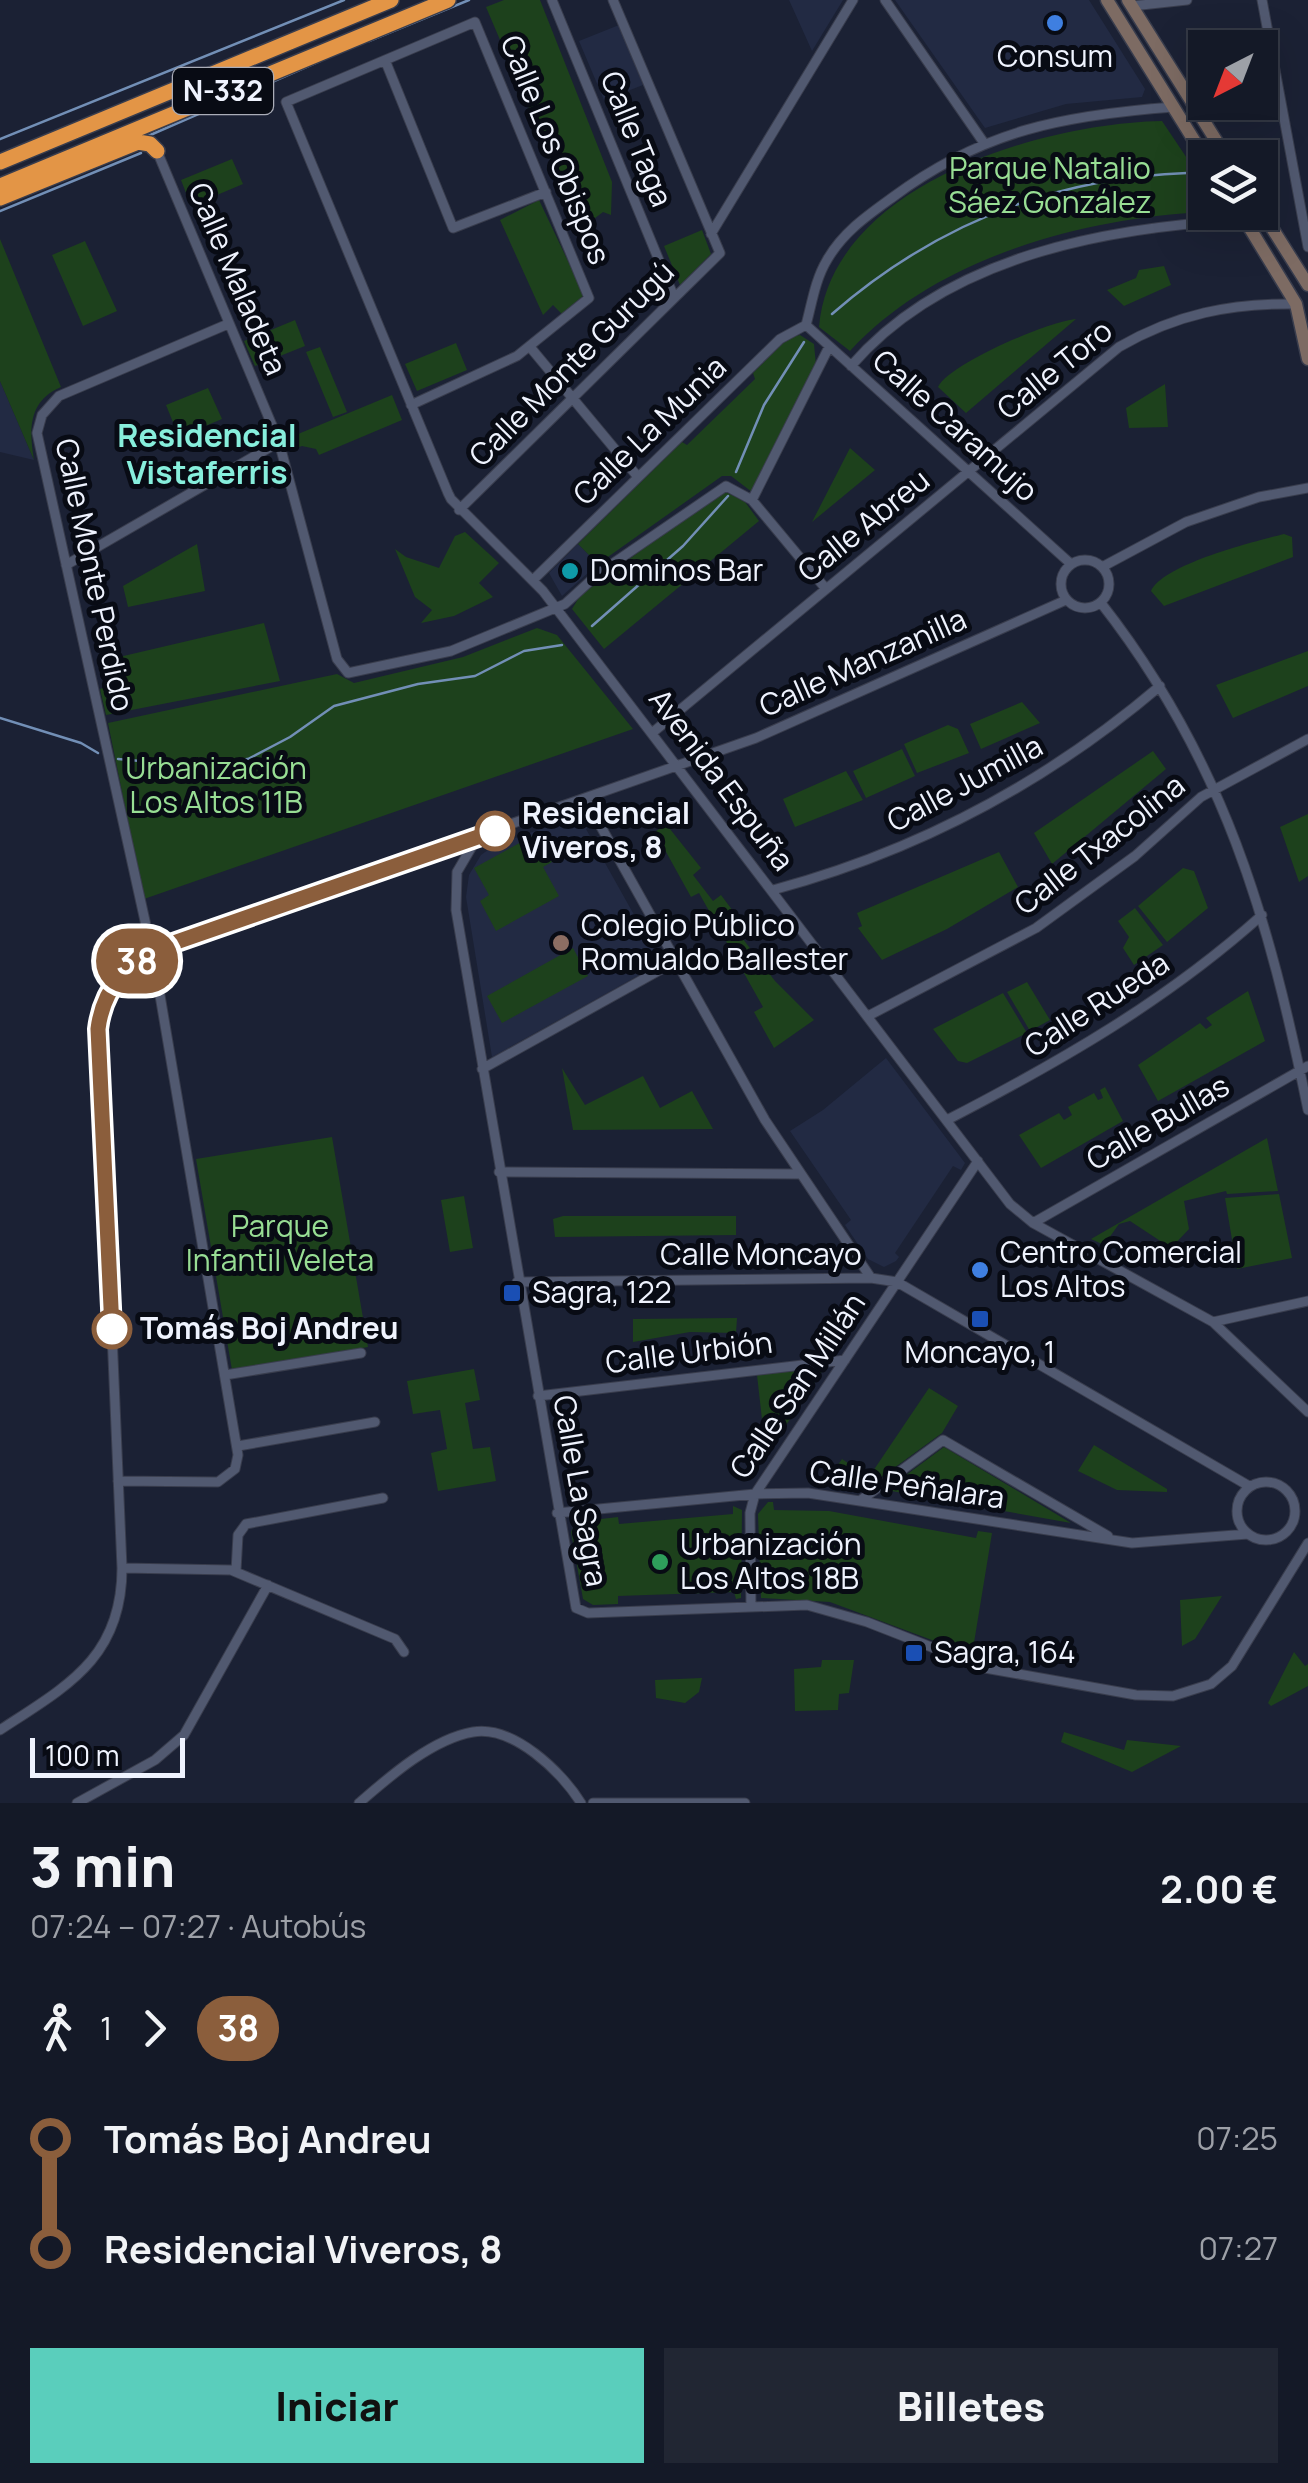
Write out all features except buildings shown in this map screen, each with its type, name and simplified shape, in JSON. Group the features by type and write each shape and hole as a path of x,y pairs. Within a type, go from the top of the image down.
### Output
{"highway":[{"name":"N-332","path":"0,162 391,0"},
{"name":"N-332","path":"0,186 448,0"},
{"path":"0,198 138,142 150,144 157,152"}],"street":[{"name":"Calle Taga","path":"552,0 674,297"},
{"path":"613,0 711,234"},
{"path":"711,234 853,0"},
{"path":"885,0 984,144"},
{"path":"1107,0 1194,140"},
{"path":"1187,0 1130,3 1217,140"},
{"path":"1262,0 1308,247"},
{"name":"Calle Los Obispos","path":"384,60 475,22 590,298 530,347"},
{"path":"384,60 454,229 546,192"},
{"name":"Avenida Espuña","path":"384,60 286,102 448,493 460,510 533,580 1010,1204 1033,1224 1214,1322 1308,1412"},
{"path":"806,326 822,269 850,230 907,186 984,144 1070,116 1174,107"},
{"name":"Calle Maladeta","path":"157,152 279,442 338,659 348,673 451,651 555,608"},
{"path":"851,366 912,313 1026,258 1126,231 1188,223"},
{"path":"1251,230 1296,304 1308,359"},
{"path":"1273,230 1308,285"},
{"name":"Calle Monte Gurugú","path":"460,510 720,253 711,234"},
{"name":"Calle Toro","path":"969,472 1133,339 1205,311 1239,305 1296,304"},
{"name":"Calle Monte Perdido","path":"228,324 59,396 42,415 37,441 150,952 238,1446"},
{"name":"Calle Caramujo","path":"806,326 1071,564"},
{"name":"Calle La Munia","path":"533,580 780,339 806,326"},
{"path":"752,500 829,346"},
{"path":"411,404 530,347 638,477"},
{"path":"66,566 279,442"},
{"name":"Calle Abreu","path":"652,732 969,472"},
{"path":"555,608 721,487 731,486 752,500 826,589"},
{"path":"1102,567 1186,522 1259,497 1308,488"},
{"path":"1084,559 1102,567 1109,585 1100,603 1086,608 1066,600 1060,580 1071,564 1084,559"},
{"name":"Calle Manzanilla","path":"150,952 679,767 806,717 1066,600"},
{"path":"1100,603 1160,686 1216,789 1262,915 1304,1069 1308,1110"},
{"name":"Calle Jumilla","path":"773,890 852,867 966,819 1048,772 1160,686"},
{"name":"Calle Txacolina","path":"868,1016 1036,928 1102,882 1201,797 1308,739"},
{"path":"586,800 799,1174 870,1278"},
{"path":"459,865 479,836"},
{"path":"440,850 456,857 459,865"},
{"name":"Calle La Sagra","path":"459,865 456,910 572,1601 579,1611 825,1608 985,1668 1136,1694 1173,1696 1211,1684 1232,1666 1308,1543"},
{"name":"Calle Rueda","path":"947,1120 1116,1028 1205,964 1262,915"},
{"path":"0,1730 68,1685 90,1664 115,1620 122,1568 98,1029 114,983 150,952"},
{"path":"482,1069 676,962"},
{"name":"Calle Bullas","path":"1033,1224 1304,1069"},
{"name":"Calle San Millán","path":"751,1606 750,1514 755,1494 978,1161"},
{"path":"499,1172 799,1174"},
{"name":"Calle Moncayo","path":"518,1282 870,1278 898,1282 1249,1486"},
{"path":"1214,1322 1308,1301"},
{"path":"226,1376 361,1353"},
{"name":"Calle Urbión","path":"538,1396 845,1360"},
{"path":"118,1481 218,1482 235,1469 238,1446 375,1422"},
{"path":"862,1500 943,1440 1112,1539"},
{"path":"1293,1524 1294,1506 1285,1489 1266,1481 1249,1486 1238,1506 1241,1524 1248,1534 1273,1540 1293,1524 1308,1525"},
{"name":"Calle Peñalara","path":"557,1513 755,1494 862,1500 1142,1542 1248,1534"},
{"path":"236,1571 238,1535 246,1524 382,1498"},
{"path":"122,1568 236,1571 395,1639 404,1652"},
{"path":"76,1803 175,1744 268,1585"},
{"path":"359,1803 422,1758 463,1735 480,1732 502,1737 538,1757 581,1803"},
{"path":"593,1803 744,1803"}],"shaded area":[{"path":"789,0 843,0 812,51 794,11"},
{"path":"895,0 1089,0 1145,89 1142,97 1066,104 985,128"},
{"path":"619,25 643,85 604,100 579,41"},
{"path":"0,381 34,460 0,452"},
{"path":"578,544 598,564 562,596 549,573"},
{"name":"Colegio Público Romualdo Ballester","path":"582,815 592,824 586,829 661,963 492,1057 466,897 469,875 481,855 495,845"},
{"path":"886,1058 965,1163 961,1170 953,1166 895,1253 899,1257 884,1267 868,1259 845,1225 851,1220 790,1131 823,1110"}],"green space":[{"path":"504,0 540,0 612,182 611,215 603,212 590,222 568,200 486,7"},
{"name":"Parque Natalio Sáez González","path":"1162,121 1188,160 1188,213 1110,223 1014,249 924,291 850,351 819,327 832,277 861,235 902,200 951,171 1005,149 1114,125"},
{"path":"232,159 243,184 191,206 181,180"},
{"path":"539,200 584,295 562,314 553,305 543,315 500,220"},
{"path":"702,230 711,254 680,285 664,246"},
{"path":"0,239 61,387 42,400 33,418 34,460 0,381"},
{"path":"85,241 117,311 83,326 52,255"},
{"path":"1164,266 1171,285 1124,306 1107,290 1136,278 1139,270"},
{"path":"1076,319 966,413 938,387 946,377 980,355 1045,327"},
{"path":"295,320 305,346 255,366 244,341"},
{"path":"800,335 814,344 816,365 752,492 731,476 722,476 598,564 578,544 682,442 687,445 755,379 753,373 788,338"},
{"path":"456,343 467,370 417,391 405,364"},
{"path":"320,347 347,412 333,417 306,352"},
{"path":"1165,384 1168,427 1129,428 1126,408"},
{"path":"208,388 222,419 179,437 166,405"},
{"path":"392,395 402,420 319,455 316,449 302,446 291,450 286,439"},
{"path":"850,448 875,470 812,522"},
{"path":"722,490 745,502 759,521 604,649 572,609 580,596"},
{"path":"465,532 499,563 479,583 493,597 454,616 421,623 432,610 415,597 395,549 439,568 455,536"},
{"path":"1284,534 1292,537 1293,557 1164,606 1151,591 1159,581 1191,563"},
{"path":"197,544 205,591 128,607 123,586"},
{"path":"264,623 280,681 106,715 100,689 107,686 102,661"},
{"name":"Urbanización Los Altos 11B","path":"537,628 557,635 633,729 144,899 108,723 337,674 354,683 463,657"},
{"path":"1308,651 1308,686 1233,718 1216,685"},
{"path":"1022,702 1040,723 981,749 970,724"},
{"path":"948,725 958,729 969,753 917,773 904,744"},
{"path":"902,749 915,776 866,798 853,771"},
{"path":"1153,751 1166,769 1052,864 1034,833"},
{"path":"846,771 863,800 795,827 783,799"},
{"path":"1308,814 1308,876 1299,882 1280,827"},
{"path":"666,824 701,868 693,875 713,901 721,895 742,923 736,930 775,981 814,1020 774,1048 754,1012 763,1007 699,893 691,897 655,832"},
{"path":"536,834 552,862 543,867 559,896 496,931 480,901 489,895 474,868"},
{"path":"999,852 1018,887 947,929 882,960 858,928 862,926 857,913"},
{"path":"1183,868 1194,871 1208,908 1167,942 1138,906"},
{"path":"1135,908 1163,945 1134,965 1123,948 1129,937 1118,921"},
{"path":"573,948 588,976 502,1023 487,996"},
{"path":"1027,982 1050,1020 1030,1031 1007,992"},
{"path":"1248,991 1265,1041 1158,1101 1138,1065 1200,1023 1206,1029 1212,1025 1206,1018"},
{"path":"1003,993 1027,1033 967,1063 958,1061 933,1029"},
{"path":"562,1068 585,1105 643,1076 660,1108 692,1091 713,1129 573,1130"},
{"path":"1105,1087 1123,1121 1041,1168 1019,1135 1059,1113 1064,1120 1072,1115 1068,1107 1094,1093 1098,1100 1103,1098 1100,1090"},
{"name":"Parque Infantil Veleta","path":"332,1137 368,1347 232,1370 196,1159"},
{"path":"1267,1138 1278,1191 1226,1191 1184,1201 1189,1229 1171,1248 1130,1221 1119,1224 1104,1245 1091,1239"},
{"path":"1279,1194 1292,1258 1237,1269 1225,1198"},
{"path":"464,1196 473,1248 450,1252 441,1200"},
{"path":"736,1216 736,1235 555,1237 553,1219"},
{"path":"737,1318 736,1333 690,1332 633,1342 633,1319"},
{"path":"825,1367 766,1455 757,1375"},
{"path":"474,1369 480,1400 465,1403 473,1449 490,1447 496,1481 438,1491 431,1453 447,1449 440,1410 413,1414 407,1381"},
{"path":"929,1388 958,1406 942,1433 868,1487 828,1479 842,1459 869,1477"},
{"path":"1094,1445 1167,1492 1117,1490 1078,1471"},
{"path":"944,1447 1071,1523 886,1490"},
{"path":"768,1502 773,1502 774,1510 829,1511 976,1538 978,1531 992,1533 972,1655 830,1602 761,1598 758,1514"},
{"name":"Urbanización Los Altos 18B","path":"733,1506 742,1510 741,1598 736,1599 734,1592 618,1596 618,1604 593,1605 583,1599 571,1532 576,1522 618,1517 619,1524 733,1514"},
{"path":"1222,1596 1195,1639 1182,1646 1180,1600"},
{"path":"1294,1652 1305,1666 1308,1664 1308,1686 1271,1706 1268,1703"},
{"path":"822,1660 854,1660 849,1693 839,1694 838,1710 795,1711 794,1669 821,1667"},
{"path":"702,1678 699,1692 685,1703 656,1698 655,1680"},
{"path":"1064,1732 1124,1750 1127,1740 1181,1746 1132,1772 1061,1742"}],"waterway":[{"path":"0,139 344,0"},
{"path":"369,41 469,0"},
{"path":"148,136 320,61"},
{"path":"0,211 141,153"},
{"path":"832,314 912,255 997,212 1089,185 1187,173"},
{"path":"736,472 764,405 804,342"},
{"path":"592,626 683,546 728,496"},
{"path":"118,759 185,765 248,759 290,737 334,706 418,684 475,676 524,651 562,645"},
{"path":"0,718 81,743 98,753"}],"bus line":[{"name":"38","path":"112,1329 98,1029 102,1008 114,983 139,959 162,947 495,831"}],"place":[{"name":"Consum","path":"1055,23"},
{"name":"Dominos Bar","path":"570,571"},
{"name":"Residencial Viveros, 8","path":"495,831"},
{"name":"Colegio Público Romualdo Ballester","path":"561,943"},
{"name":"Centro Comercial Los Altos","path":"980,1270"},
{"name":"Sagra, 122","path":"512,1293"},
{"name":"Moncayo, 1","path":"980,1319"},
{"name":"Tomás Boj Andreu","path":"112,1329"},
{"name":"Urbanización Los Altos 18B","path":"660,1562"},
{"name":"Sagra, 164","path":"914,1653"}],"district":[{"name":"Residencial Vistaferris","path":"207,454"}]}
